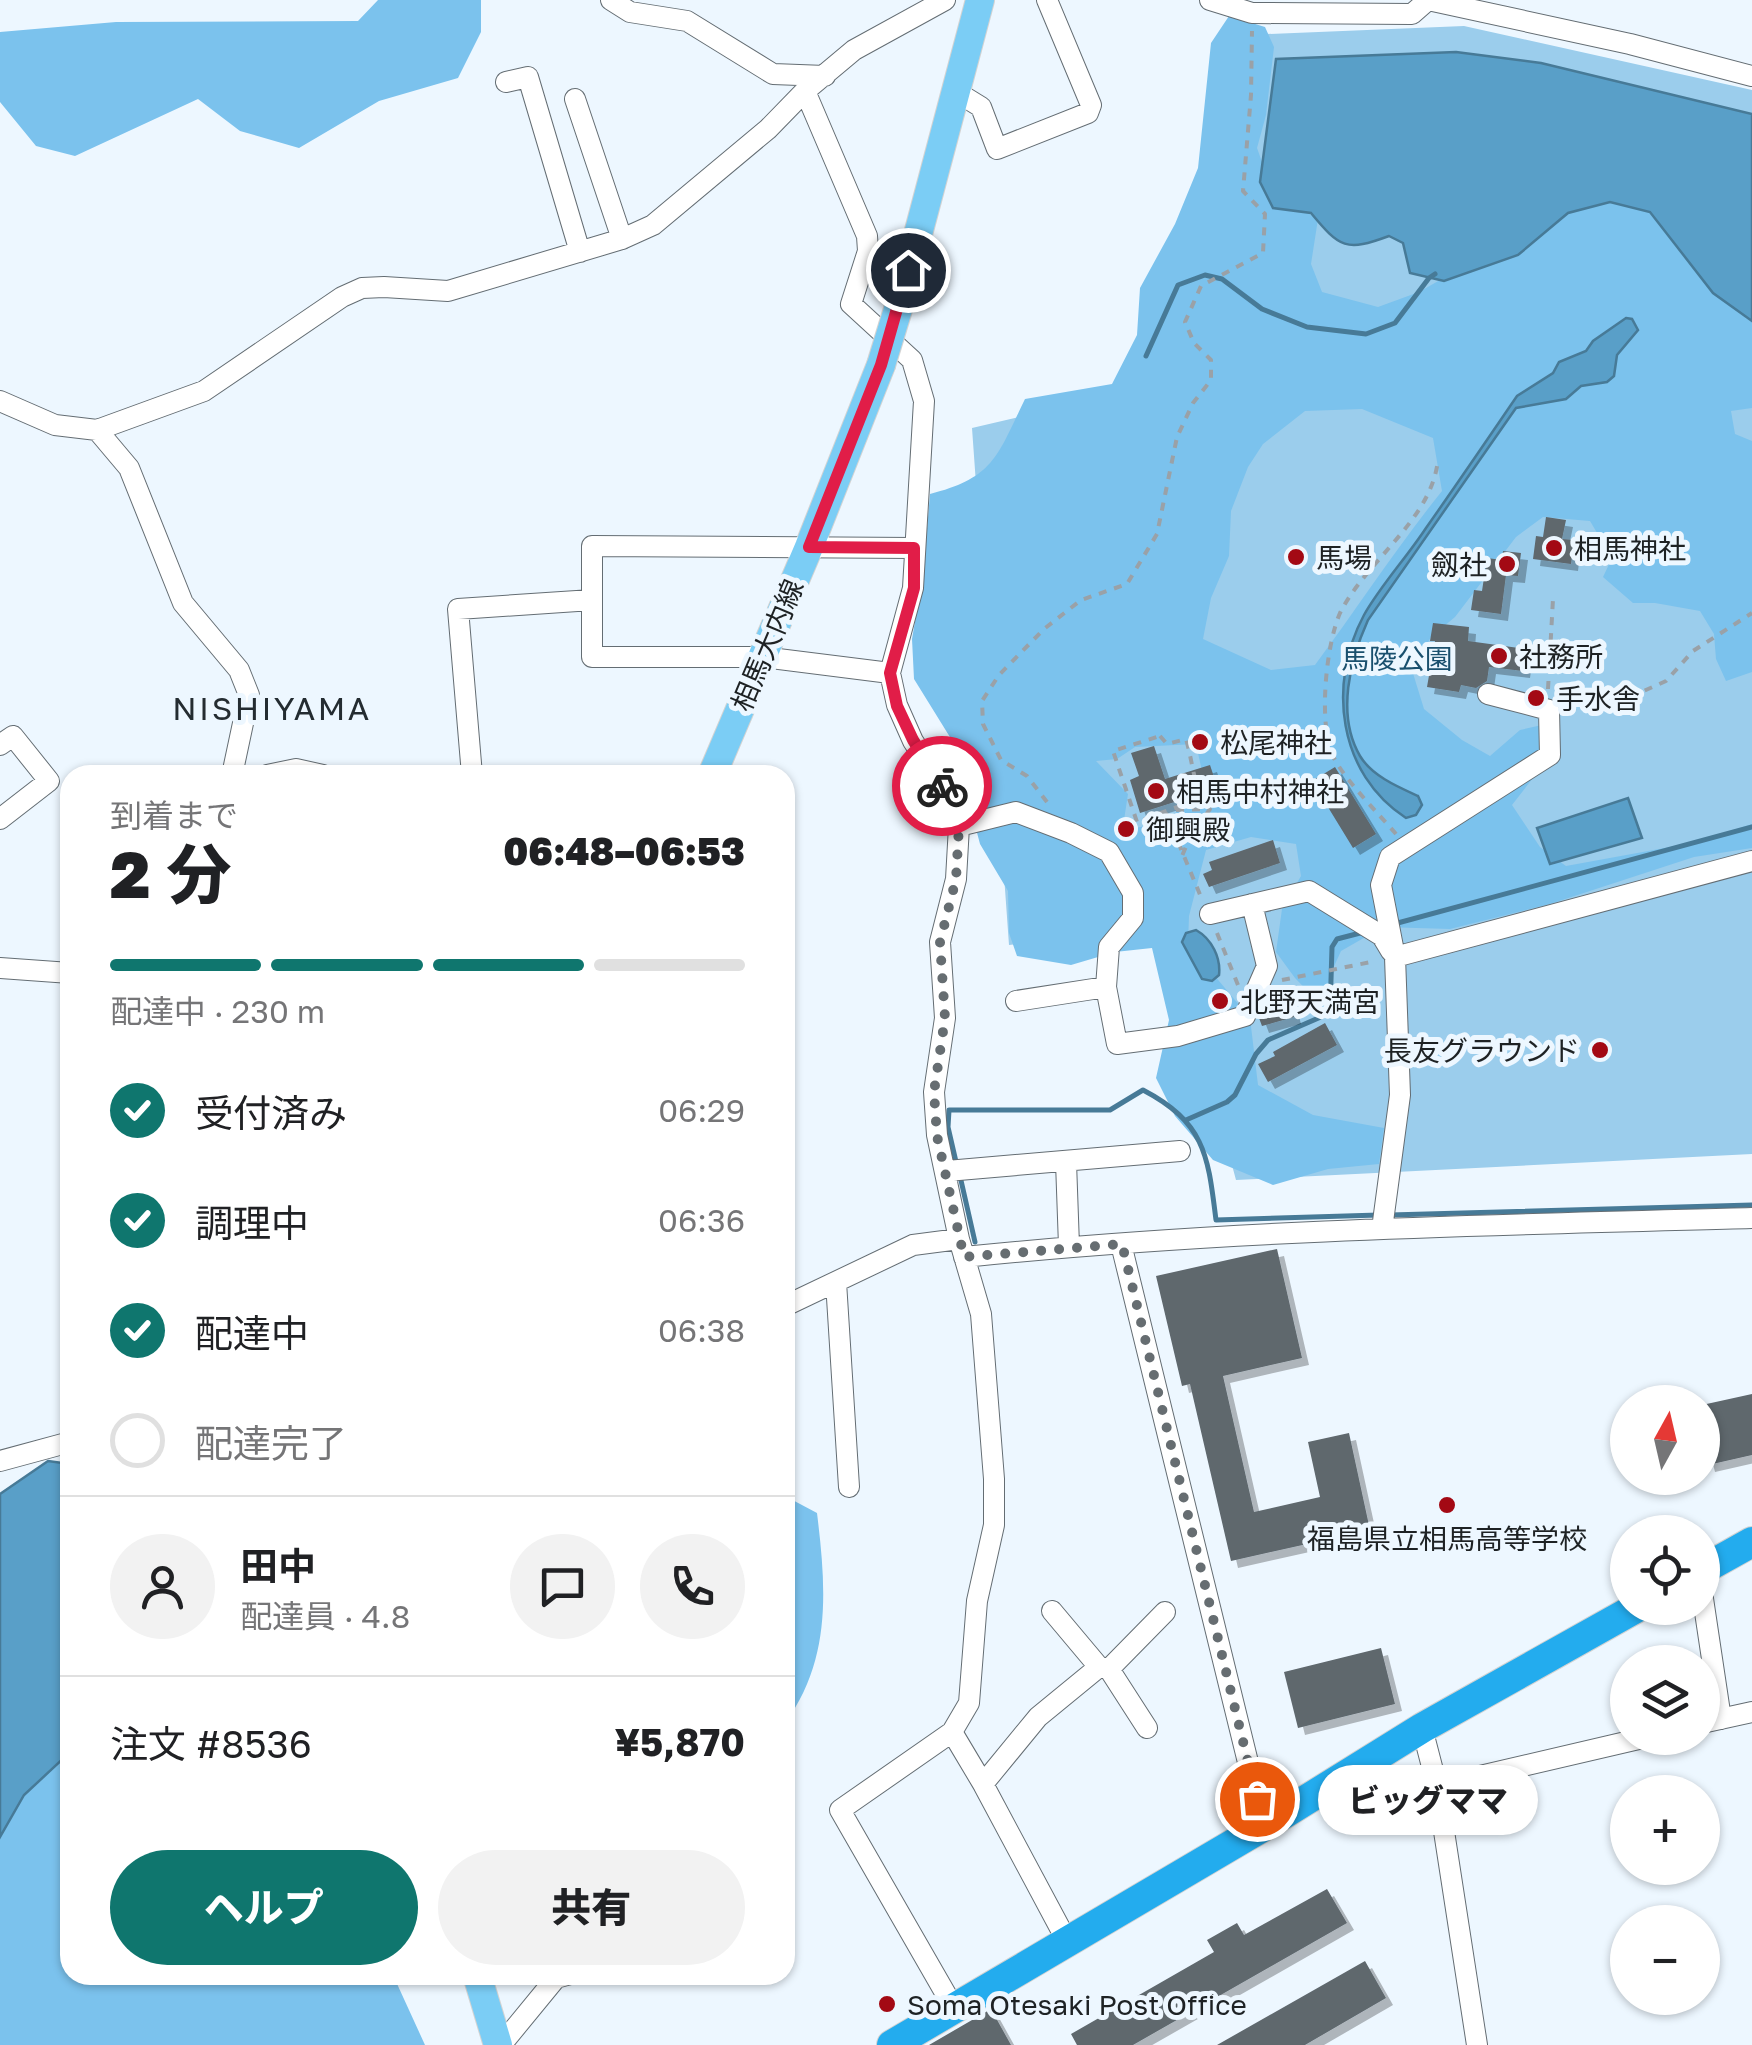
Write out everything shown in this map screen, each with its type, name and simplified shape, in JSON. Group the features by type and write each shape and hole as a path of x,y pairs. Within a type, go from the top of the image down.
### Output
{"highway":[{"path":"1720,1560 1752,1542"},
{"path":"892,2045 1422,1728 1610,1623"}],"main road":[{"name":"相馬大内線","path":"716,765 881,365 980,0"},
{"path":"479,1985 500,2045"}],"street":[{"path":"611,0 630,12 687,21 773,74 825,76"},
{"path":"0,402 55,425 97,430 204,391 362,288 448,291 622,239 652,225 680,204 854,50 945,0"},
{"path":"955,91 980,107 997,149 1088,113 1090,105 1047,0"},
{"path":"1210,0 1252,14 1412,14 1428,0 1630,44 1752,76"},
{"path":"506,82 528,77 580,252"},
{"path":"806,91 867,236 868,251 850,304 912,360 924,401 914,588 890,673 897,706 959,826 956,879 940,942 945,1018 934,1092 937,1136 981,1314 994,1479 994,1525 977,1601 969,1704 952,1732 840,1810 955,2010"},
{"path":"576,98 622,239"},
{"path":"97,430 129,468 183,603 239,670 250,695 234,765"},
{"path":"890,673 762,657 592,657 592,546 914,548"},
{"path":"471,765 458,609 592,600"},
{"path":"1382,1229 1400,1095 1395,957 1381,885 1390,857 1550,754 1549,710 1488,694"},
{"path":"0,745 13,736 50,781 0,819"},
{"path":"959,826 1016,812 1109,852 1133,893 1133,918 1110,948 1106,986 1117,1044 1178,1036 1245,1016 1267,966 1252,904"},
{"path":"1395,957 1752,861"},
{"path":"1210,914 1309,892 1382,936 1395,957"},
{"path":"0,968 60,971"},
{"path":"1016,1001 1106,986"},
{"path":"947,1171 1180,1150"},
{"path":"1066,1162 1069,1246"},
{"path":"795,1301 913,1245 1069,1246 1382,1229 1752,1218"},
{"path":"1122,1244 1257,1799 1269,1822"},
{"path":"836,1282 848,1487"},
{"path":"0,1461 60,1445"},
{"path":"1052,1610 1104,1668 1147,1728"},
{"path":"984,1784 1038,1717 1104,1668 1165,1612"},
{"path":"1720,1719 1752,1712"},
{"path":"1422,1728 1437,1786 1477,2045"},
{"path":"952,1732 1068,1942"},
{"path":"1437,1786 1610,1746"},
{"path":"500,2045 550,1985"}],"path":[{"path":"1071,833 1026,776 1001,760 983,724 982,701 999,674 1044,629 1081,600 1127,584 1158,534 1177,437 1193,403 1212,380 1210,360 1194,343 1185,322 1201,286 1263,253 1265,214 1243,191 1251,95 1252,14"},
{"path":"1407,846 1333,756 1325,706 1328,655 1340,613 1361,580 1420,511 1436,478 1438,460"},
{"path":"1552,600 1549,710 1612,705 1666,682 1693,651 1752,613"},
{"path":"1102,754 1160,736 1167,744 1186,739 1192,761 1190,770 1201,798 1138,822 1113,751"},
{"path":"1174,810 1210,809 1182,856"},
{"path":"1166,812 1240,990 1395,957"}],"green space":[{"path":"378,0 481,0 481,32 458,78 379,101 299,148 240,131 198,99 75,156 36,146 0,102 0,32 116,22 358,21"},
{"path":"1229,16 1265,27 1274,47 1266,115 1257,148 1273,193 1318,219 1311,264 1322,292 1378,307 1419,292 1454,272 1504,224 1627,190 1673,216 1752,311 1752,408 1731,411 1735,434 1752,441 1752,672 1726,681 1716,659 1714,634 1700,611 1633,603 1603,577 1612,558 1590,521 1543,517 1516,537 1455,617 1431,637 1412,670 1424,709 1462,740 1490,756 1520,730 1542,725 1550,756 1512,805 1540,847 1566,866 1692,843 1752,824 1752,848 1694,857 1550,904 1450,929 1383,927 1341,951 1331,973 1325,1009 1276,952 1282,909 1301,876 1296,844 1251,837 1206,850 1189,916 1188,944 1250,1018 1258,1085 1313,1115 1384,1128 1379,1164 1328,1169 1273,1185 1213,1160 1175,1116 1156,1078 1169,1020 1152,948 1115,952 1071,965 1017,956 1009,933 1008,891 980,844 971,810 966,763 914,679 912,639 923,575 930,494 968,480 992,461 1025,399 1112,384 1137,335 1140,288 1175,224 1198,168 1211,43","holes":["1362,409 1433,438 1442,491 1315,665 1271,670 1203,639 1211,598 1229,556 1231,511 1248,467 1263,444 1305,411","1196,744 1206,789 1182,809 1156,823 1135,828 1124,820 1128,794 1096,761 1117,759 1135,747"]},
{"name":"馬陵公園","path":"1464,26 1752,90 1752,1154 1236,1180 1169,929 1009,945 972,428 1174,381 1243,35"},
{"path":"795,1501 817,1513 823,1595 818,1648 795,1707"},
{"path":"0,1675 60,1686 60,1985 398,1985 425,2045 0,2045"}],"shaded area":[{"path":"1456,52 1541,63 1752,114 1752,321 1713,293 1650,212 1610,202 1568,213 1518,255 1444,281 1410,273 1403,243 1389,236 1363,244 1345,244 1329,234 1311,213 1273,208 1260,182 1276,59"},
{"path":"1626,318 1632,319 1638,330 1617,355 1614,376 1607,382 1581,386 1566,399 1516,408 1368,620 1351,670 1349,723 1365,763 1386,780 1418,796 1422,805 1416,815 1406,818 1383,799 1353,753 1343,698 1352,642 1378,593 1517,396 1553,373 1559,362 1586,351 1593,341"},
{"path":"1628,798 1642,838 1550,864 1537,828"},
{"path":"1196,930 1207,938 1217,956 1219,975 1212,981 1202,979 1182,942 1186,933"},
{"path":"48,1461 60,1463 60,1762 24,1795 0,1837 0,1494"}],"building":[{"name":"相馬神社","path":"1546,517 1566,520 1562,539 1574,540 1571,564 1533,559 1536,536 1543,537"},
{"path":"1503,551 1521,553 1518,576 1506,575 1501,614 1471,610 1474,590 1482,591 1487,558 1502,560"},
{"path":"1433,623 1469,627 1468,641 1526,649 1523,671 1489,667 1487,681 1476,688 1461,685 1459,692 1427,687 1435,641 1430,641"},
{"path":"1154,746 1165,779 1210,765 1215,780 1182,791 1184,799 1140,813 1130,780 1139,776 1131,753"},
{"path":"1335,767 1376,834 1353,848 1312,781"},
{"path":"1273,840 1280,863 1209,887 1203,874 1212,870 1209,862"},
{"path":"1288,995 1294,1017 1262,1026 1259,1018 1266,1001"},
{"path":"1325,1023 1337,1045 1268,1082 1258,1064"},
{"path":"1277,1249 1302,1358 1223,1376 1254,1512 1320,1497 1308,1442 1349,1433 1370,1530 1231,1561 1190,1384 1182,1386 1156,1276"},
{"path":"1752,1394 1752,1455 1720,1462 1720,1401"},
{"path":"1381,1648 1395,1704 1298,1728 1284,1672"},
{"path":"1327,1889 1347,1923 1133,2045 1077,2045 1071,2034 1214,1952 1207,1940 1237,1923 1244,1935"},
{"path":"1365,1961 1386,1998 1305,2045 1217,2045"},
{"path":"991,2009 1011,2045 929,2045"}],"waterway":[{"path":"1146,356 1178,285 1205,275 1222,279 1262,309 1307,327 1366,334 1395,323 1435,274"},
{"path":"1394,924 1752,827"},
{"path":"1186,1120 1235,1095 1256,1054 1268,1040 1330,1013 1332,947 1337,939 1364,932"},
{"path":"957,1166 948,1127 949,1110 1110,1110 1143,1090 1164,1102 1192,1129 1206,1160 1216,1220 1379,1215"},
{"path":"960,1176 975,1242"},
{"path":"1390,1215 1752,1205"}],"way so far":[{"path":"942,786 959,826 956,879 940,942 945,1018 934,1092 937,1136 964,1257 1122,1244 1257,1799"}],"place":[{"name":"相馬神社","path":"1554,548"},
{"name":"馬場","path":"1296,557"},
{"name":"劔社","path":"1507,564"},
{"name":"社務所","path":"1499,656"},
{"name":"手水舎","path":"1536,698"},
{"name":"松尾神社","path":"1200,742"},
{"name":"相馬中村神社","path":"1156,791"},
{"name":"御興殿","path":"1126,829"},
{"name":"北野天満宮","path":"1220,1001"},
{"name":"長友グラウンド","path":"1600,1050"},
{"name":"福島県立相馬高等学校","path":"1447,1505"},
{"name":"ビッグママ","path":"1257,1799"},
{"name":"Soma Otesaki Post Office","path":"887,2004"}],"district":[{"name":"NISHIYAMA","path":"272,708"}],"route":[{"path":"908,270 881,365 809,547 914,548 914,588 890,673 897,706 942,786"}]}
